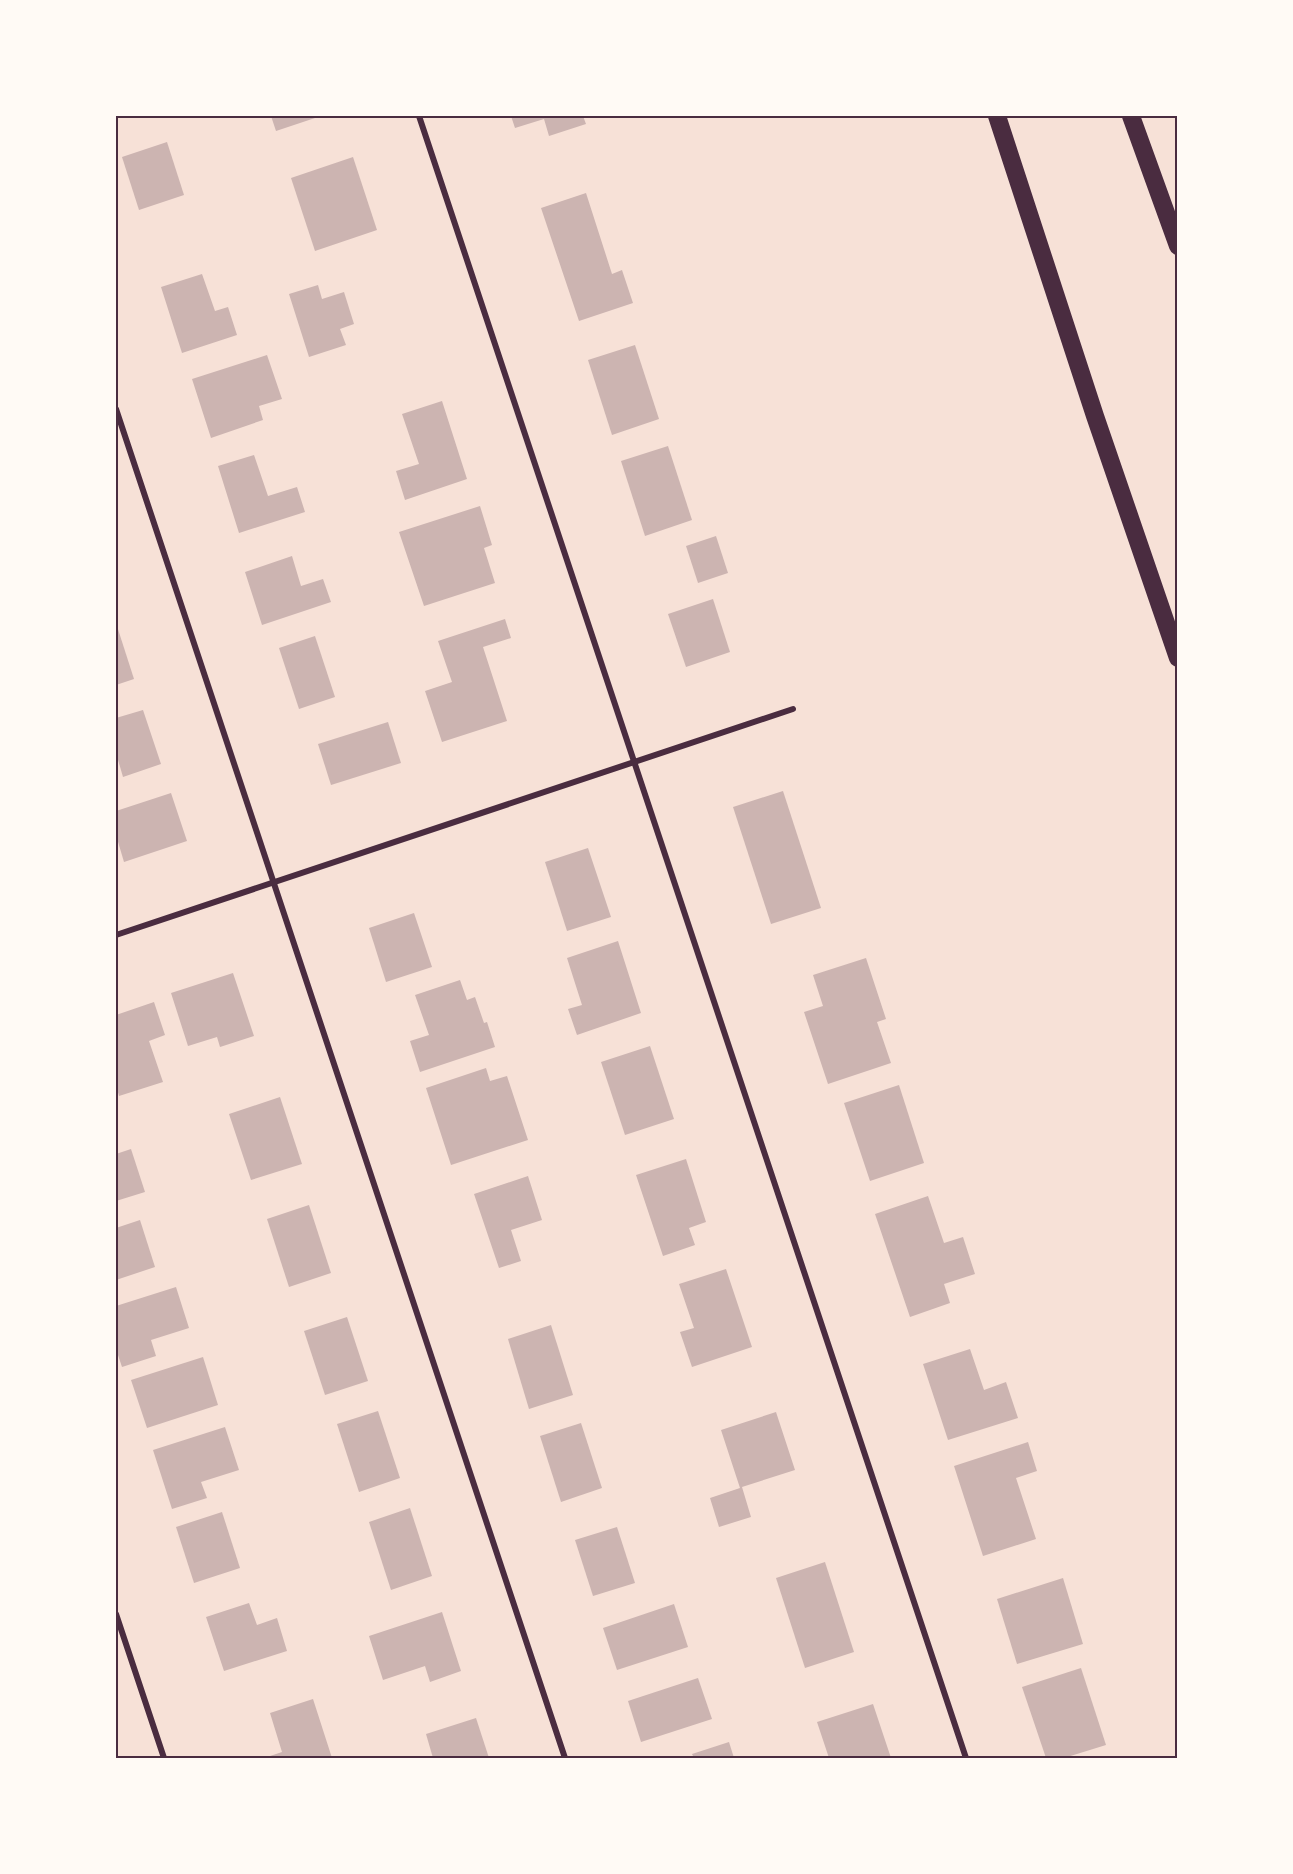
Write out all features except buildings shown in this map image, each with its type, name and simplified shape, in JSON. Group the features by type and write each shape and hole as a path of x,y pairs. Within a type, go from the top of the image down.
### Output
{"highway":[{"path":"997,116 1095,416 1178,658"},
{"path":"1131,116 1178,246"}],"street":[{"path":"419,116 966,1758"},
{"path":"116,409 565,1758"},
{"path":"116,934 793,709"},
{"path":"116,1614 164,1758"}]}
